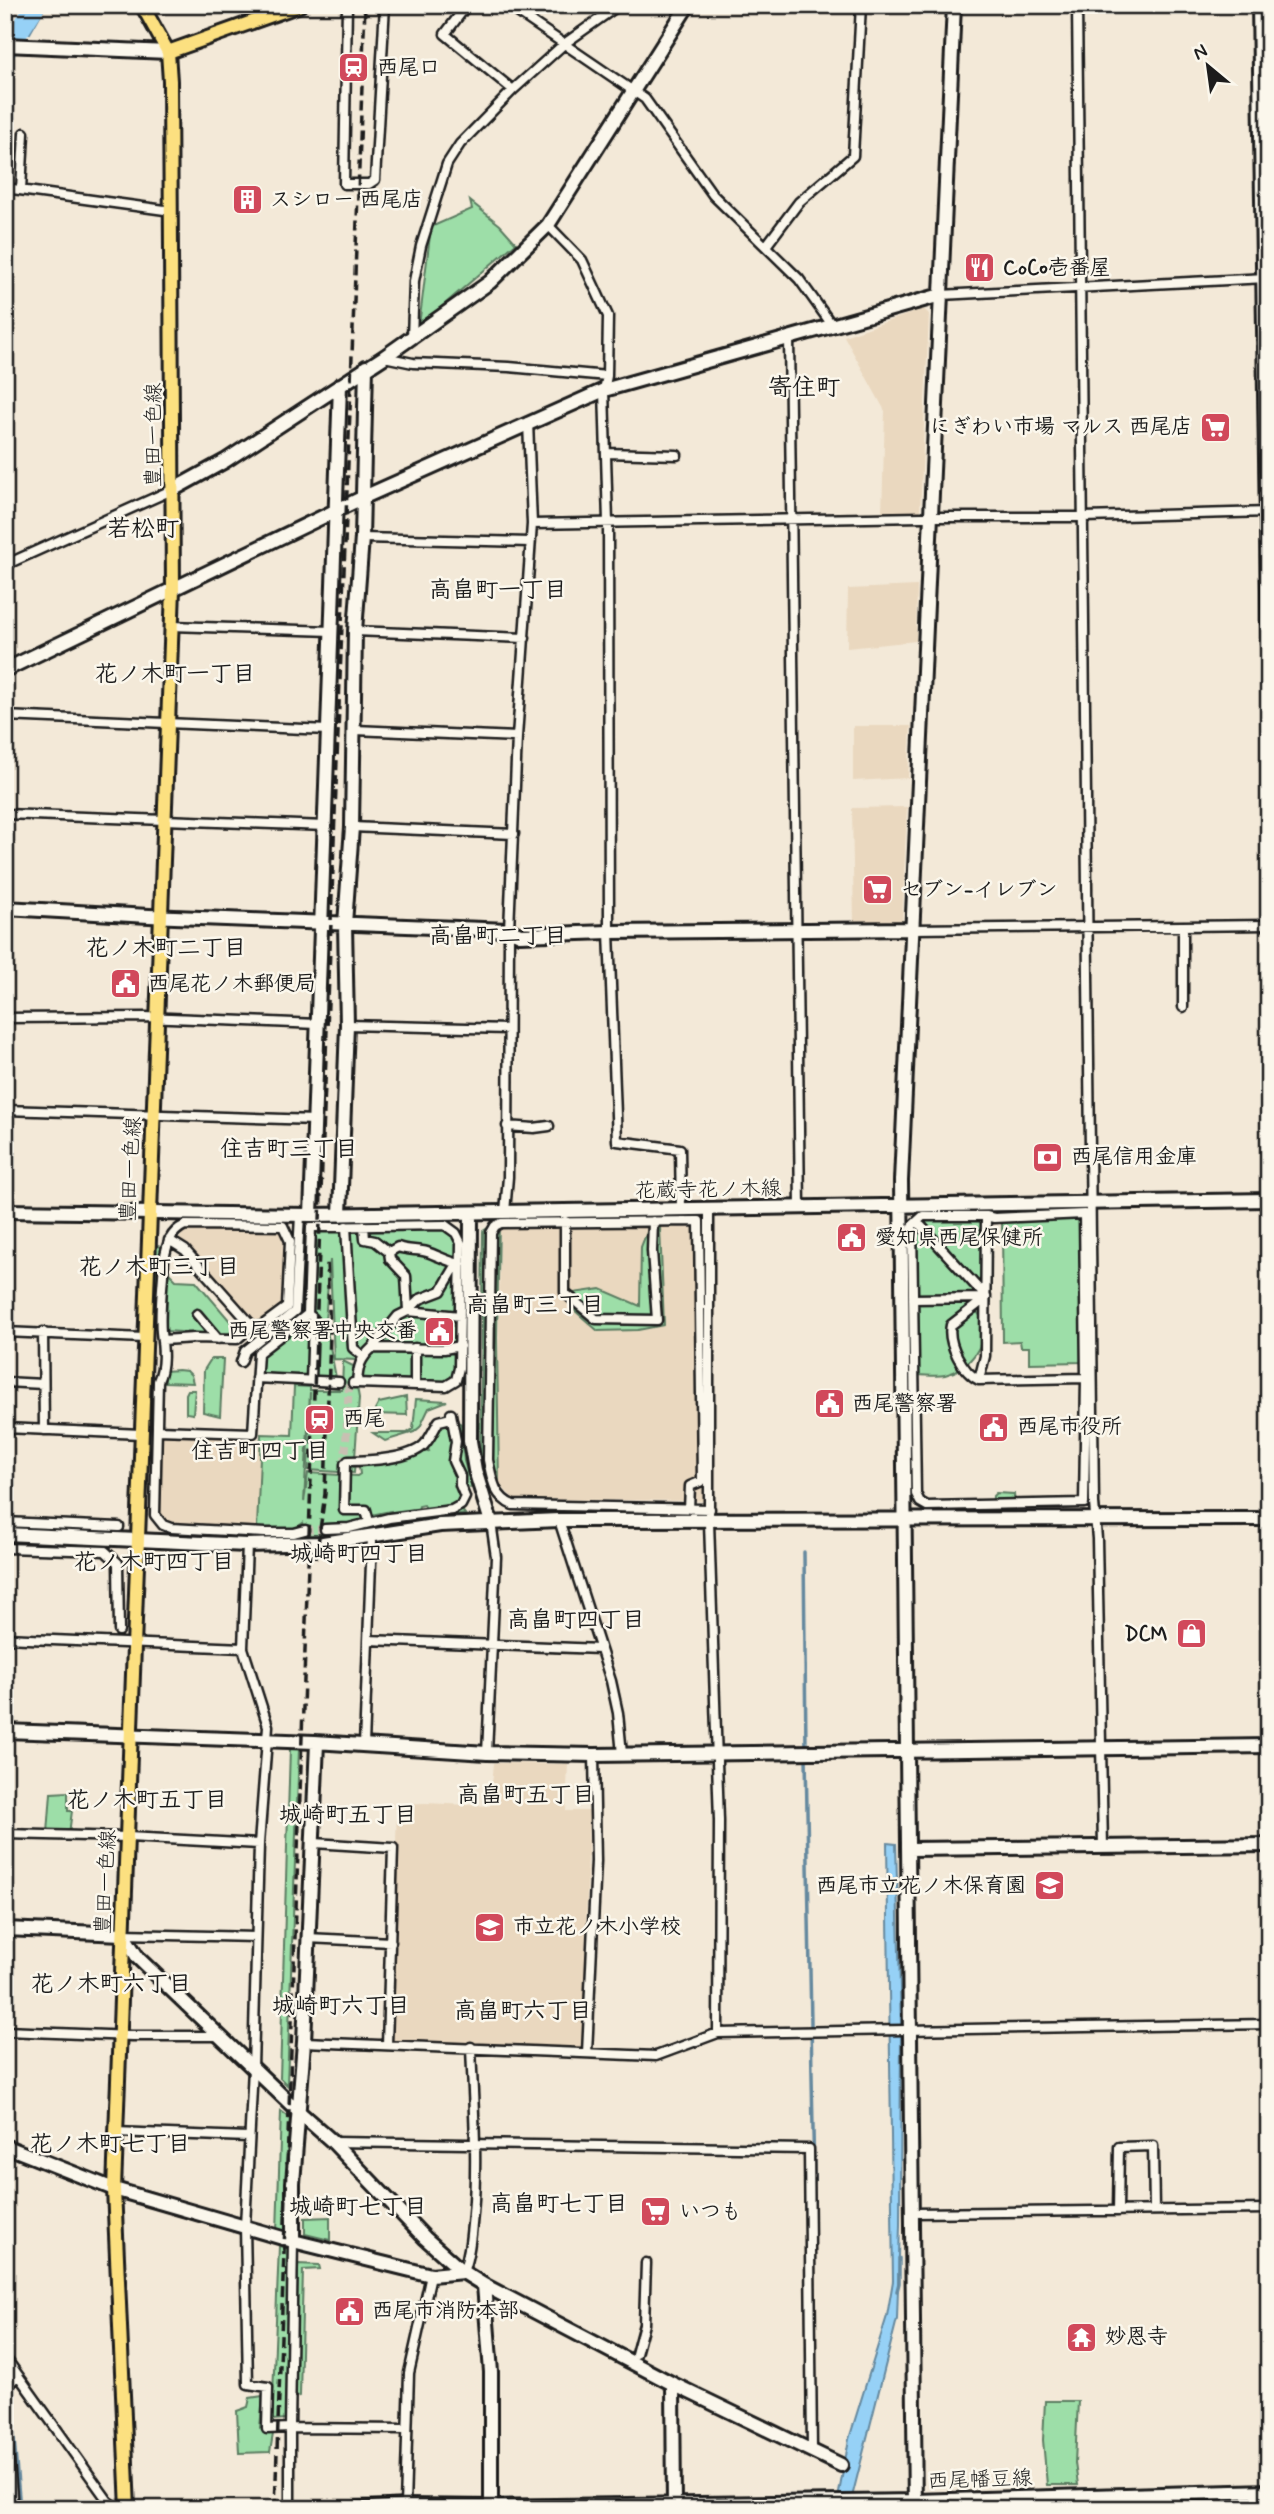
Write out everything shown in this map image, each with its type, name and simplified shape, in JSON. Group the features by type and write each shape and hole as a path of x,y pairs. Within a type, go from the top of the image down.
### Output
{"main road":[{"name":"豊田一色線","path":"128,2509 114,2189 148,1213 172,626 174,489 168,52 142,5"},
{"path":"168,52 300,5"}],"street":[{"path":"347,5 344,184 369,184 374,180 385,5"},
{"path":"467,5 445,34 513,90"},
{"path":"507,5 645,99 713,195 799,279 832,325"},
{"path":"412,338 414,281 421,246 447,164 460,144 513,90 564,44 619,5"},
{"path":"5,565 174,489 225,461 384,357 490,282 548,225 688,5"},
{"path":"766,246 799,202 853,156 861,5"},
{"path":"915,2505 901,1206 954,5"},
{"path":"1077,5 1096,1520 1103,1847"},
{"path":"1259,5 1266,278 1269,654"},
{"path":"5,45 168,52"},
{"path":"21,190 23,133"},
{"path":"5,188 172,211"},
{"path":"548,225 582,260 608,316 607,376 604,390 608,522 609,932 617,1141 680,1149 681,1210"},
{"path":"5,670 364,497 604,390 942,295 1266,278"},
{"path":"789,337 800,1208"},
{"path":"384,357 413,363 509,367 607,376"},
{"path":"363,1356 353,1348 343,1220 347,1025 345,924 352,827 355,631 364,497 366,367"},
{"path":"241,1362 245,1351 295,1311 315,1120 340,385"},
{"path":"505,1212 508,1177 509,930 517,737 532,524 528,422"},
{"path":"606,453 677,455"},
{"path":"532,524 1267,512"},
{"path":"362,538 530,542"},
{"path":"172,626 332,631"},
{"path":"355,631 525,638"},
{"path":"5,716 328,730"},
{"path":"355,730 517,737"},
{"path":"5,814 326,826"},
{"path":"352,827 514,834"},
{"path":"5,908 509,930 520,935 1269,925"},
{"path":"1183,926 1183,1007"},
{"path":"5,1018 158,1018 318,1024"},
{"path":"347,1025 508,1030"},
{"path":"5,1110 315,1120"},
{"path":"507,1126 549,1126"},
{"name":"花蔵寺花ノ木線","path":"5,1211 305,1215 343,1220 505,1212 1269,1199"},
{"path":"709,1209 710,1515 719,1821 718,2033"},
{"path":"471,1213 470,1441 475,1470 491,1522 496,1557 487,1753"},
{"path":"1084,1214 1084,1503 927,1506 920,1502 916,1494 913,1298 912,1226 923,1216 994,1218 1084,1214"},
{"path":"979,1380 985,1356 986,1216"},
{"path":"308,1314 311,1227 343,1220 364,1226 445,1225 456,1233 461,1243 459,1368 455,1382 446,1386 355,1383 363,1356 395,1318 408,1311 420,1299 441,1291 459,1264"},
{"path":"689,1509 690,1486 702,1481 698,1221 565,1221 500,1223 495,1226 491,1233 487,1436 488,1460 495,1489 500,1497 513,1505 689,1509 710,1515"},
{"path":"565,1221 565,1293 596,1319 657,1320 652,1251 653,1221"},
{"path":"169,1240 185,1250 252,1326 258,1329 287,1307 290,1241 283,1226 185,1225 175,1230 169,1240 164,1260 162,1373 158,1381 154,1510 157,1520 171,1528 265,1533 294,1533 305,1530"},
{"path":"364,1226 365,1239 375,1241 389,1252 390,1259 406,1276 408,1311"},
{"path":"921,1226 986,1298"},
{"path":"389,1252 398,1247 407,1251 425,1251 459,1264"},
{"path":"913,1298 986,1298"},
{"path":"986,1298 956,1320 949,1331 952,1343 970,1376 979,1380 1086,1378"},
{"path":"408,1311 460,1316"},
{"path":"197,1314 218,1339"},
{"path":"157,1430 254,1433 256,1358 262,1349 308,1314"},
{"path":"308,1314 313,1318 311,1381"},
{"path":"163,1340 237,1339 252,1326"},
{"path":"5,1332 144,1338"},
{"path":"43,1332 44,1430"},
{"path":"372,1348 444,1349 460,1346"},
{"path":"415,1348 415,1385"},
{"path":"256,1378 339,1382"},
{"path":"5,1381 43,1384"},
{"path":"325,1529 344,1528 423,1512 453,1510 461,1505 465,1497 453,1461 455,1438 451,1416 439,1421 427,1442 417,1451 372,1461 347,1463 344,1528"},
{"path":"5,1428 141,1434"},
{"path":"345,1510 366,1510 369,1522"},
{"path":"5,1534 247,1545 323,1544 440,1525 710,1515 905,1521 1269,1519"},
{"path":"559,1520 618,1713 622,1754"},
{"path":"5,1522 119,1527"},
{"path":"364,1745 372,1537"},
{"path":"247,1545 243,1648 268,1726 259,1844 253,2068 245,2226 248,2384 268,2387 267,2429 406,2429"},
{"path":"5,1548 105,1550 118,1563 119,1630"},
{"path":"5,1638 243,1648"},
{"path":"368,1640 600,1649"},
{"path":"5,1731 364,1745 487,1753 594,1755 1269,1746"},
{"path":"290,2509 293,2183 304,2042 317,1743"},
{"path":"587,2053 596,1861 594,1755"},
{"path":"5,1834 259,1844"},
{"path":"314,1843 393,1848 387,2045"},
{"path":"909,1849 1269,1845"},
{"path":"5,1929 256,1937"},
{"path":"123,1934 138,1958 333,2142 425,2238 463,2272 673,2384 841,2465"},
{"path":"307,1938 391,1942"},
{"path":"304,2042 656,2056 718,2033 1269,2024"},
{"path":"5,2031 119,2036 219,2036"},
{"path":"463,2272 469,2255 475,2145 471,2047"},
{"path":"116,2132 248,2137"},
{"path":"333,2142 809,2149 813,2451"},
{"path":"5,2146 114,2189 293,2241 431,2275 463,2272"},
{"path":"1118,2211 1119,2147 1153,2146 1154,2210"},
{"path":"913,2213 1269,2209"},
{"path":"636,2354 644,2324 646,2263"},
{"path":"405,2506 409,2373 431,2275"},
{"path":"484,2285 490,2359 491,2508"},
{"path":"5,2357 108,2501 119,2509"},
{"path":"5,2388 18,2375"},
{"path":"673,2384 674,2505"},
{"path":"5,2412 8,2493 13,2509"},
{"name":"西尾幡豆線","path":"356,2509 405,2506 491,2508 915,2505 1269,2491"}],"shaded area":[{"path":"924,309 929,314 920,513 882,513 885,411 844,336"},
{"path":"917,586 916,641 847,648 848,589"},
{"path":"853,726 911,726 908,778 853,781"},
{"path":"907,807 902,926 854,926 852,808"},
{"path":"500,1227 705,1228 708,1501 514,1499 497,1482"},
{"path":"186,1228 282,1230 288,1240 286,1305 257,1327 179,1239"},
{"path":"162,1435 261,1439 257,1528 172,1525 158,1510"},
{"name":"市立花ノ木小学校","path":"494,1763 568,1764 566,1811 589,1811 583,2049 391,2042 397,1804 490,1806"}],"green space":[{"path":"470,201 500,225 516,243 419,326 431,227 472,209"},
{"path":"988,1212 991,1302 969,1302 982,1320 979,1347 969,1362 954,1372 942,1376 917,1375 916,1304 953,1302 909,1301 910,1226 920,1213"},
{"path":"315,1218 333,1219 332,1229 445,1228 458,1241 457,1367 453,1379 446,1383 356,1381 359,1398 354,1473 308,1470 310,1392 304,1502 308,1473 357,1476 360,1474 359,1467 429,1451 427,1447 439,1422 457,1421 461,1424 464,1461 472,1488 466,1487 469,1499 464,1508 459,1500 456,1503 465,1514 433,1520 424,1505 419,1506 418,1510 423,1510 431,1520 378,1529 375,1519 392,1514 391,1511 371,1515 368,1506 348,1505 366,1508 376,1529 302,1540 303,1523 293,1530 257,1528 261,1434 292,1435 294,1386 310,1387 310,1390 342,1390 343,1361 353,1366 355,1373 356,1360 334,1359 330,1260 325,1321 338,1388 251,1381 253,1358 258,1347 301,1313"},
{"path":"1079,1218 1082,1223 1084,1362 1029,1363 1029,1347 1021,1347 1020,1341 1003,1342 1002,1220"},
{"path":"499,1221 499,1487 488,1491 480,1458 483,1231"},
{"path":"649,1227 660,1227 664,1325 638,1330 598,1331 573,1309 573,1293 601,1289 640,1306 641,1247"},
{"path":"155,1245 163,1248 160,1329 154,1329"},
{"path":"167,1271 176,1280 196,1281 236,1328 227,1335 166,1331"},
{"path":"211,1359 223,1359 220,1416 203,1412 204,1370"},
{"path":"165,1371 187,1371 193,1383 165,1382"},
{"path":"188,1390 195,1390 193,1414 186,1413"},
{"path":"406,1397 407,1415 373,1414 379,1403"},
{"path":"416,1399 447,1401 429,1408 420,1427 414,1432 385,1441 373,1433 407,1433 413,1429"},
{"path":"996,1493 1014,1494 1015,1511 992,1512 993,1496"},
{"path":"290,1748 299,1749 287,2085 280,2078"},
{"path":"68,1792 68,1811 72,1811 69,1834 48,1833 51,1793"},
{"path":"281,2111 294,2121 290,2237 277,2232"},
{"path":"330,2217 330,2240 305,2234 305,2218"},
{"path":"279,2246 291,2249 287,2419 272,2420"},
{"path":"298,2264 319,2265 320,2269 303,2270 300,2396 294,2397"},
{"path":"263,2396 260,2428 273,2434 270,2452 239,2453 237,2411 248,2407 250,2398"},
{"path":"1045,2401 1078,2401 1075,2463 1078,2485 1047,2485 1043,2440"}],"water":[{"path":"32,5 46,5 30,33 16,30"},
{"path":"887,1843 896,1844 901,2024 897,2319 849,2509 836,2509 849,2439 887,2316 893,2281"}],"waterway":[{"path":"5,53 36,5"},
{"path":"804,1552 806,1749"},
{"path":"806,1757 814,2182"},
{"path":"897,2291 899,2258"},
{"path":"10,2393 20,2509"}],"tunnel":[{"path":"345,1464 349,1383"},
{"path":"305,1530 325,1529"}],"railway":[{"path":"275,2509 365,5"},
{"path":"316,1558 325,1494 330,1333 327,1262"}],"place":[{"name":"西尾口","path":"354,68"},
{"name":"スシロー 西尾店","path":"247,200"},
{"name":"CoCo壱番屋","path":"980,268"},
{"name":"にぎわい市場 マルス 西尾店","path":"1215,427"},
{"name":"セブン-イレブン","path":"878,890"},
{"name":"西尾花ノ木郵便局","path":"125,984"},
{"name":"西尾信用金庫","path":"1048,1157"},
{"name":"愛知県西尾保健所","path":"852,1238"},
{"name":"西尾警察署中央交番","path":"440,1331"},
{"name":"西尾警察署","path":"829,1404"},
{"name":"西尾","path":"320,1419"},
{"name":"西尾市役所","path":"994,1427"},
{"name":"DCM","path":"1191,1634"},
{"name":"西尾市立花ノ木保育園","path":"1049,1886"},
{"name":"市立花ノ木小学校","path":"490,1927"},
{"name":"いつも","path":"656,2212"},
{"name":"西尾市消防本部","path":"349,2311"},
{"name":"妙恩寺","path":"1082,2337"}],"district":[{"name":"寄住町","path":"804,388"},
{"name":"若松町","path":"143,529"},
{"name":"高畠町一丁目","path":"498,591"},
{"name":"花ノ木町一丁目","path":"175,675"},
{"name":"高畠町二丁目","path":"498,937"},
{"name":"花ノ木町二丁目","path":"166,949"},
{"name":"住吉町三丁目","path":"289,1150"},
{"name":"花ノ木町三丁目","path":"159,1268"},
{"name":"高畠町三丁目","path":"535,1306"},
{"name":"住吉町四丁目","path":"260,1452"},
{"name":"城崎町四丁目","path":"359,1555"},
{"name":"花ノ木町四丁目","path":"154,1563"},
{"name":"高畠町四丁目","path":"576,1621"},
{"name":"高畠町五丁目","path":"526,1796"},
{"name":"花ノ木町五丁目","path":"147,1801"},
{"name":"城崎町五丁目","path":"348,1816"},
{"name":"花ノ木町六丁目","path":"111,1985"},
{"name":"城崎町六丁目","path":"341,2007"},
{"name":"高畠町六丁目","path":"523,2012"},
{"name":"花ノ木町七丁目","path":"110,2145"},
{"name":"高畠町七丁目","path":"559,2205"},
{"name":"城崎町七丁目","path":"358,2208"}]}
